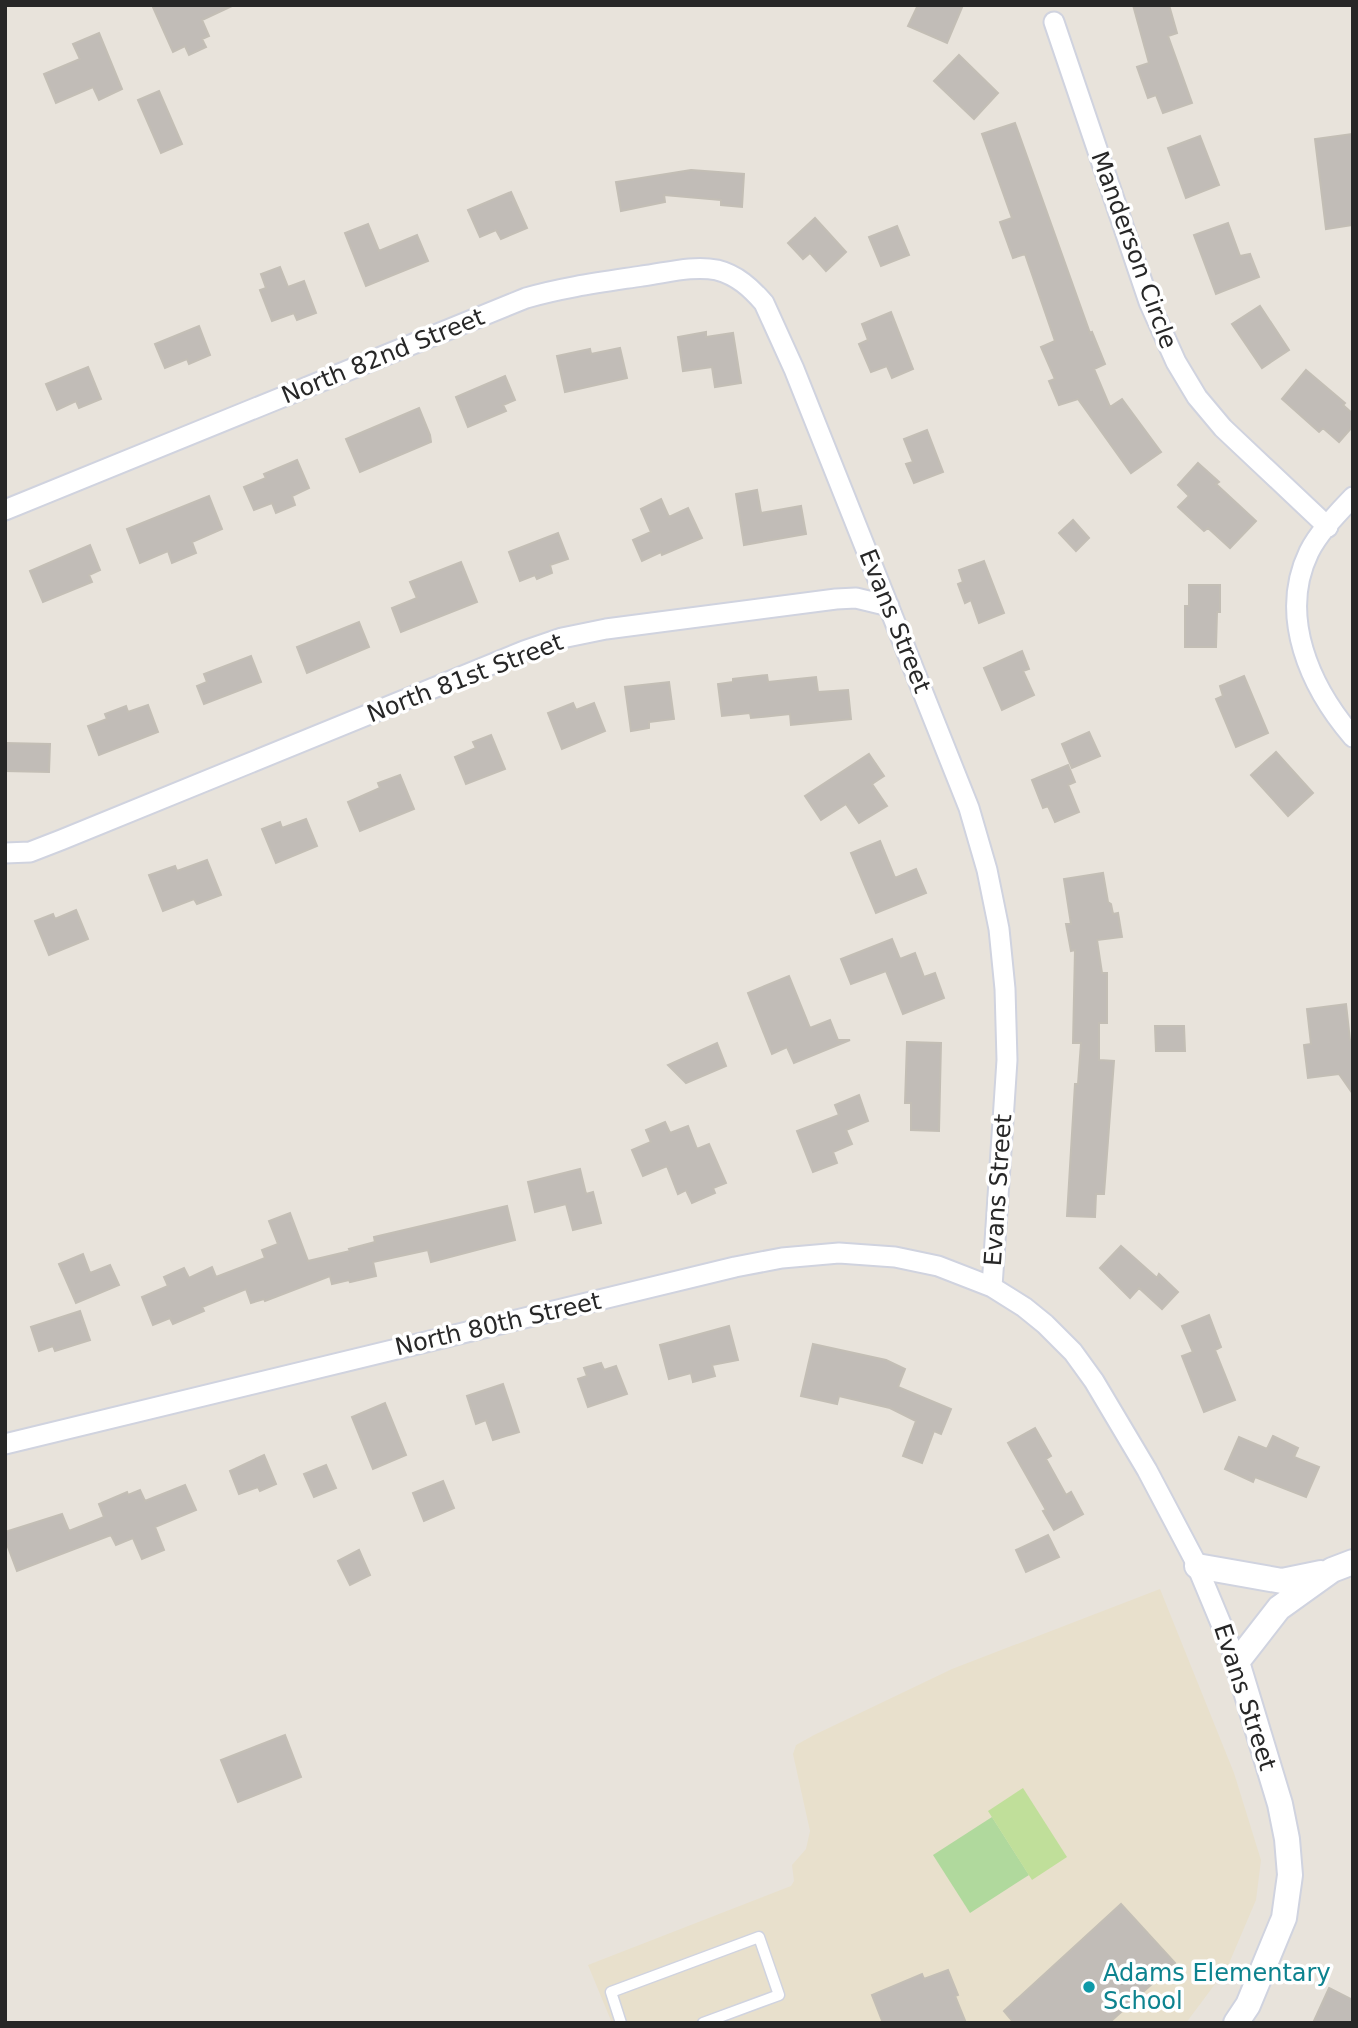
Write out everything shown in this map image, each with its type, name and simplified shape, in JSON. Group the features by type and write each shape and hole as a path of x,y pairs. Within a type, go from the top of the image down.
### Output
{"street":[{"name":"Manderson Circle","path":"1054,22 1149,302 1176,362 1197,397 1223,428 1328,527"},
{"name":"North 82nd Street","path":"5,510 520,300 551,291 688,269 708,269 738,278 754,290 764,303"},
{"name":"Evans Street","path":"764,303 800,382 969,808 988,870 999,929 1005,989 1007,1060 992,1287 1024,1307 1073,1352 1094,1381 1147,1470 1198,1566 1237,1662 1280,1804 1290,1874 1284,1918 1248,2005 1236,2023"},
{"path":"1353,497 1307,556 1298,585 1296,605 1297,623 1311,673 1324,698 1353,737"},
{"name":"North 81st Street","path":"5,853 30,852 524,651 562,638 606,629 836,599 856,598 889,606"},
{"name":"North 80th Street","path":"5,1444 735,1267 782,1258 839,1253 895,1257 938,1266 992,1287"},
{"path":"1198,1566 1282,1581 1342,1566"},
{"path":"1237,1662 1279,1608 1342,1566"}],"lane":[{"path":"621,2023 611,1992 759,1937 779,1995 703,2023"}],"shaded area":[{"path":"1160,1589 1234,1773 1261,1860 1256,1900 1227,1968 1186,2023 612,2023 588,1965 791,1886 794,1881 792,1865 806,1849 810,1831 793,1754 796,1745 952,1669"}],"green space":[{"path":"1023,1788 1067,1857 1032,1880 988,1811"},
{"path":"992,1817 1029,1875 970,1913 933,1855"}],"building":[{"path":"152,5 234,5 202,20 209,36 202,39 206,47 189,55 185,46 173,52"},
{"path":"918,5 963,5 947,43 908,26"},
{"path":"1133,5 1169,5 1177,33 1168,36 1192,103 1163,113 1156,95 1148,98 1137,67 1149,63"},
{"path":"99,33 122,89 99,100 93,87 56,103 44,74 80,59 73,44"},
{"path":"959,55 998,93 974,119 934,81"},
{"path":"159,91 182,144 161,153 138,100"},
{"path":"1015,123 1090,333 1092,332 1105,364 1094,369 1110,407 1122,399 1161,452 1131,473 1078,399 1059,405 1049,381 1055,379 1041,347 1055,341 1025,254 1013,258 1000,222 1012,218 982,134"},
{"path":"1353,134 1353,225 1326,229 1315,139"},
{"path":"1200,136 1219,185 1186,198 1168,148"},
{"path":"691,170 744,174 742,207 721,205 721,200 664,195 665,202 621,211 616,182"},
{"path":"511,192 527,228 501,239 496,230 480,237 468,210"},
{"path":"815,218 846,252 826,271 810,253 803,259 788,243"},
{"path":"1228,223 1240,256 1250,254 1259,277 1216,294 1194,235"},
{"path":"368,224 379,251 417,235 428,261 366,286 345,233"},
{"path":"897,226 909,255 881,266 869,237"},
{"path":"280,267 288,287 304,281 316,313 297,320 294,313 272,321 260,290 266,288 261,274"},
{"path":"1260,306 1289,350 1262,368 1232,324"},
{"path":"891,312 913,369 892,378 887,366 871,372 859,344 868,340 862,324"},
{"path":"199,326 210,355 189,364 187,359 165,368 155,344"},
{"path":"706,332 706,337 733,333 741,383 715,387 712,367 683,371 678,337"},
{"path":"620,348 627,378 565,392 557,356 590,349 591,354"},
{"path":"88,367 101,399 79,408 76,401 57,410 46,384"},
{"path":"1306,370 1345,403 1343,405 1353,414 1353,426 1339,442 1323,428 1319,432 1282,399"},
{"path":"505,376 515,400 503,405 506,411 468,427 456,397"},
{"path":"419,408 431,442 360,472 346,439"},
{"path":"927,430 943,472 914,483 906,464 913,462 904,439"},
{"path":"297,460 309,488 292,496 295,505 276,513 272,503 254,510 244,487 266,478 264,474"},
{"path":"1198,463 1219,482 1216,484 1256,521 1230,548 1208,528 1204,531 1178,507 1189,496 1178,485"},
{"path":"757,490 761,513 801,506 806,534 744,545 736,494"},
{"path":"209,496 222,529 192,542 196,553 172,563 168,551 140,563 127,529"},
{"path":"661,499 669,517 688,508 702,538 642,561 633,540 651,532 641,509"},
{"path":"1073,520 1089,538 1076,551 1059,533"},
{"path":"558,533 568,559 550,565 552,573 537,579 535,575 520,581 509,552"},
{"path":"90,545 100,570 89,575 92,582 43,602 30,571"},
{"path":"984,561 1004,613 979,623 971,600 965,603 958,584 963,582 959,570"},
{"path":"461,562 477,602 401,632 392,608 417,598 410,582"},
{"path":"1189,585 1220,585 1216,647 1185,647 1185,606 1189,606"},
{"path":"359,622 369,647 307,673 297,647"},
{"path":"1022,651 1029,669 1023,671 1034,695 1002,710 984,668"},
{"path":"251,656 261,682 204,704 197,686 207,682 204,674"},
{"path":"767,675 768,682 816,677 818,692 848,690 851,719 791,725 790,714 751,718 750,713 722,716 718,684 733,682 733,679"},
{"path":"1244,676 1268,733 1236,747 1216,699 1223,696 1220,686"},
{"path":"669,682 674,719 649,722 649,728 631,731 625,687"},
{"path":"573,703 576,710 594,703 605,731 562,749 548,713"},
{"path":"148,705 158,732 99,755 88,726 107,719 105,714 126,706 128,712"},
{"path":"1089,732 1100,756 1072,768 1062,744"},
{"path":"491,735 505,769 466,784 455,757 476,748 473,742"},
{"path":"5,743 50,744 49,772 5,771"},
{"path":"1276,752 1313,793 1288,816 1251,775"},
{"path":"869,754 884,776 872,784 887,806 859,823 846,804 821,820 805,796"},
{"path":"1068,765 1075,782 1068,785 1079,812 1055,822 1048,806 1043,808 1032,780"},
{"path":"400,775 414,809 360,831 348,802 380,788 378,783"},
{"path":"306,819 317,846 276,863 262,829 280,822 282,828"},
{"path":"880,841 895,878 916,869 926,893 876,913 851,853"},
{"path":"207,860 221,895 197,904 194,899 163,911 149,875 175,866 177,871"},
{"path":"1103,873 1108,902 1113,914 1118,913 1122,937 1097,940 1102,973 1107,973 1107,1023 1099,1023 1099,1060 1114,1061 1104,1194 1096,1194 1095,1217 1067,1216 1075,1084 1078,1084 1081,1043 1073,1043 1075,950 1071,951 1066,924 1071,924 1064,879"},
{"path":"76,910 88,939 49,955 35,921 53,914 55,919"},
{"path":"892,939 900,959 915,953 924,977 935,973 944,998 903,1014 886,971 851,984 841,959"},
{"path":"789,976 810,1028 830,1020 838,1040 850,1040 794,1063 787,1047 772,1054 748,993"},
{"path":"1346,1004 1350,1040 1353,1040 1353,1094 1339,1074 1308,1078 1304,1045 1311,1044 1307,1009"},
{"path":"1155,1026 1184,1026 1185,1051 1156,1051"},
{"path":"907,1042 941,1043 939,1131 911,1130 911,1103 905,1103"},
{"path":"717,1043 726,1066 686,1083 668,1065"},
{"path":"859,1095 868,1121 846,1130 852,1144 833,1152 837,1163 813,1172 797,1131 839,1115 835,1105"},
{"path":"665,1122 670,1133 688,1126 697,1149 709,1144 726,1183 713,1188 715,1193 692,1203 686,1190 678,1194 667,1166 643,1176 632,1150 651,1142 646,1130"},
{"path":"580,1169 586,1194 593,1192 601,1223 573,1230 566,1204 535,1212 528,1182"},
{"path":"507,1206 515,1240 431,1262 428,1250 373,1262 376,1276 332,1284 330,1276 265,1301 264,1299 251,1303 246,1289 202,1307 204,1311 173,1324 170,1318 153,1325 142,1297 168,1286 164,1277 184,1268 189,1278 212,1267 216,1277 265,1258 262,1250 278,1244 269,1221 290,1213 308,1261 375,1242 374,1237"},
{"path":"1121,1246 1157,1278 1159,1274 1178,1292 1162,1309 1139,1288 1130,1298 1100,1268"},
{"path":"83,1254 90,1273 110,1265 119,1285 76,1303 59,1264"},
{"path":"80,1311 90,1340 55,1351 53,1346 39,1351 31,1327"},
{"path":"1209,1315 1221,1347 1215,1350 1235,1400 1204,1412 1182,1356 1193,1352 1182,1326"},
{"path":"729,1326 738,1360 712,1365 715,1376 693,1382 691,1373 669,1379 660,1345"},
{"path":"813,1344 886,1360 905,1369 898,1387 951,1409 941,1434 934,1431 922,1463 903,1456 916,1421 890,1408 839,1396 837,1404 801,1396"},
{"path":"601,1363 604,1370 616,1366 627,1394 588,1407 578,1379 587,1376 584,1368"},
{"path":"503,1384 519,1432 493,1440 486,1420 476,1424 467,1396"},
{"path":"385,1403 406,1455 373,1469 352,1417"},
{"path":"1035,1428 1051,1456 1046,1459 1066,1495 1071,1492 1083,1514 1054,1530 1043,1511 1046,1510 1008,1443"},
{"path":"1273,1436 1298,1448 1294,1457 1319,1467 1306,1497 1255,1477 1253,1482 1225,1469 1239,1437 1267,1449"},
{"path":"264,1455 276,1484 260,1491 258,1487 239,1494 230,1471"},
{"path":"326,1465 336,1488 314,1497 304,1474"},
{"path":"443,1481 454,1508 424,1521 413,1493"},
{"path":"185,1485 196,1510 155,1527 164,1550 142,1559 133,1538 116,1545 111,1535 17,1571 5,1532 62,1514 69,1531 104,1517 99,1504 127,1492 128,1495 140,1490 145,1501"},
{"path":"1048,1535 1059,1557 1026,1572 1016,1550"},
{"path":"359,1550 370,1575 350,1585 338,1561"},
{"path":"285,1735 301,1777 238,1802 221,1760"},
{"name":"Adams Elementary School","path":"1121,1904 1175,1963 1109,2023 1014,2023 1004,2011"},
{"path":"948,1970 966,2023 883,2023 872,1995 922,1974 924,1979"},
{"path":"1329,1988 1353,2000 1353,2023 1313,2023"}],"place":[{"name":"Adams Elementary School","path":"1089,1987"}]}
